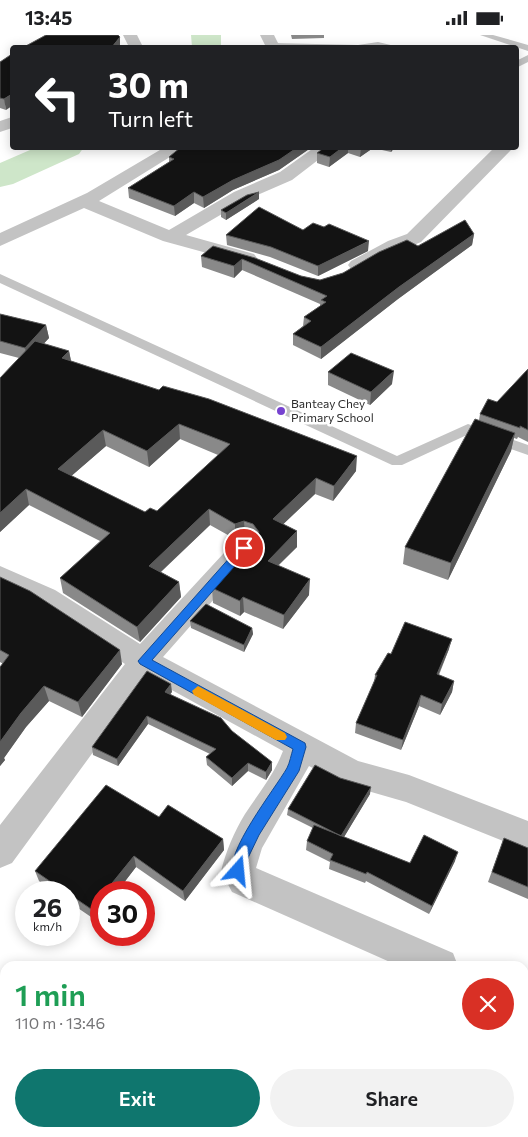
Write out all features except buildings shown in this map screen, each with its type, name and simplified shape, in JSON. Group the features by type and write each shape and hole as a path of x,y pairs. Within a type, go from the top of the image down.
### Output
{"street":[{"path":"0,240 83,201 173,150"},
{"path":"170,237 240,196 286,176 323,150"},
{"path":"341,275 378,253 414,238 502,150"},
{"path":"83,201 170,237 263,263"},
{"path":"0,852 144,661 244,548"},
{"path":"0,576 44,597 144,661 351,773 409,789 528,836"},
{"path":"300,747 294,767 254,830 240,859 238,871 244,880 429,961"}],"lane":[{"path":"484,35 518,45"},
{"path":"271,43 314,45"},
{"path":"0,278 397,462 468,429 528,450"}],"waterway":[{"path":"206,35 206,45"},
{"path":"0,176 60,150"}],"slow traffic":[{"path":"198,691 280,737"}],"place":[{"name":"Banteay Chey Primary School","path":"281,411"}],"route":[{"path":"238,871 240,859 254,830 294,767 300,747 144,661 244,548"}]}
